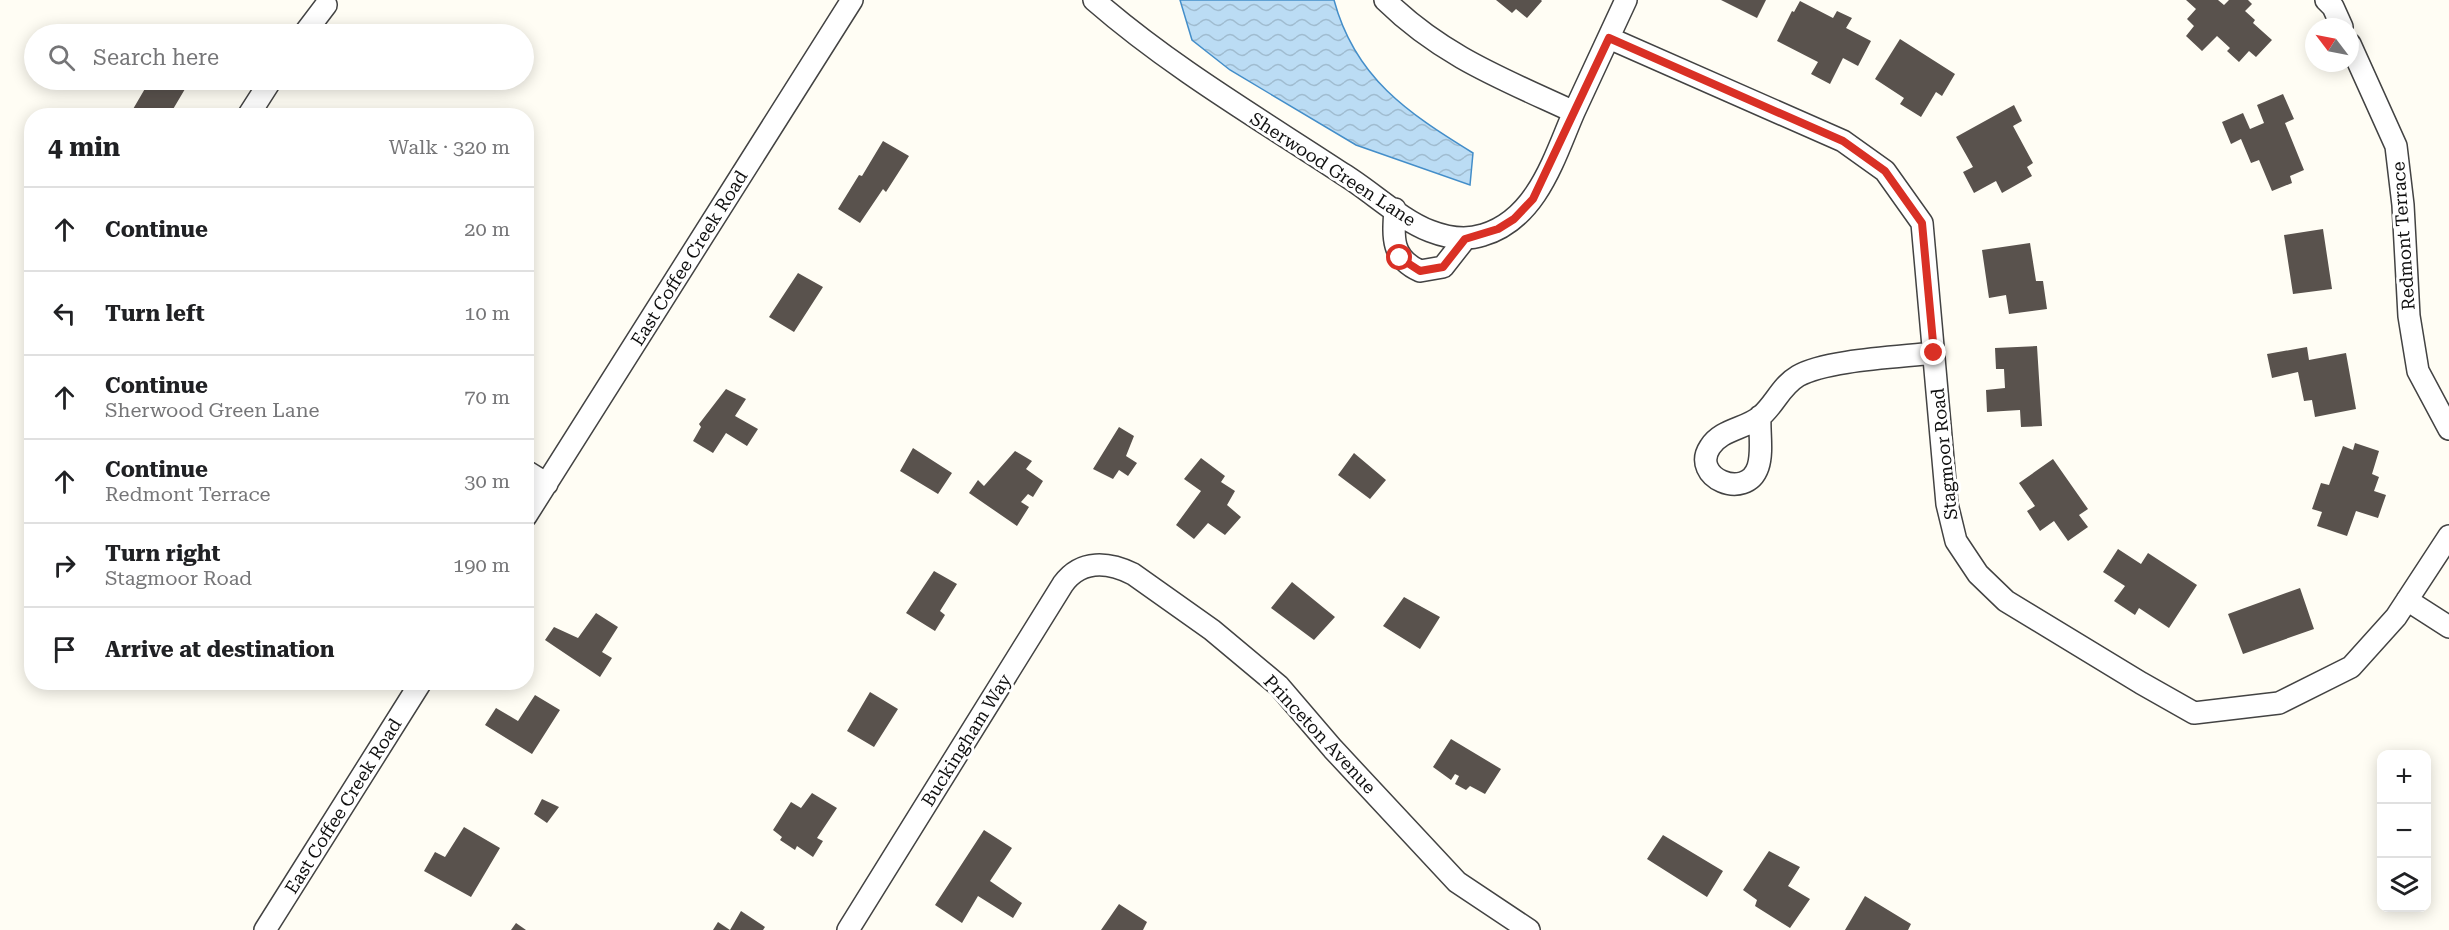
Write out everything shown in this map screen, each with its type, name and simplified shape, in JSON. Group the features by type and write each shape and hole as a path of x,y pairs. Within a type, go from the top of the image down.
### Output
{"street":[{"name":"East Coffee Creek Road","path":"534,504 852,0"},
{"name":"Sherwood Green Lane","path":"1094,0 1136,37 1209,88 1395,209 1414,224 1430,231 1465,239 1498,229 1524,210 1542,184 1574,112"},
{"path":"1385,0 1410,24 1460,59 1574,112 1626,0"},
{"path":"2326,0 2333,7 2338,18"},
{"path":"312,24 326,5"},
{"name":"Stagmoor Road","path":"1609,38 1843,141 1885,171 1922,223 1947,504 1956,541 1978,574 2006,601 2194,713 2279,703 2351,667 2396,617 2407,600"},
{"name":"Redmont Terrace","path":"2359,64 2396,146 2403,205 2409,316 2418,371 2449,429"},
{"path":"253,108 265,90"},
{"path":"1395,209 1393,239 1395,248 1400,258 1420,271 1443,267 1465,239"},
{"path":"1760,416 1778,392 1799,375 1837,365 1934,353"},
{"path":"534,476 547,484"},
{"path":"2449,536 2407,600 2449,627"},
{"name":"Buckingham Way","path":"848,930 1062,584 1068,576 1095,563"},
{"name":"Princeton Avenue","path":"1095,563 1114,565 1133,574 1248,659 1279,686 1333,749 1457,882 1529,930"},
{"name":"East Coffee Creek Road","path":"265,930 416,690"}],"water":[{"path":"1180,0 1334,0 1343,27 1355,51 1387,91 1406,108 1473,153 1470,185 1356,145 1230,70 1192,40"}],"building":[{"path":"1496,0 1542,1 1527,18 1516,9 1512,13"},
{"path":"1721,0 1766,0 1757,18"},
{"path":"2186,0 2218,0 2224,5 2229,0 2248,0 2252,4 2245,11 2255,20 2253,23 2272,40 2256,57 2249,51 2239,62 2227,51 2230,48 2217,36 2202,51 2186,36 2194,26 2187,19 2196,9"},
{"path":"1800,1 1833,18 1837,11 1852,18 1846,28 1871,41 1858,66 1843,58 1830,84 1811,74 1818,62 1777,41 1792,11 1794,12"},
{"path":"1900,39 1955,74 1942,96 1936,92 1921,117 1900,104 1904,98 1875,79"},
{"path":"144,90 184,90 174,108 134,108"},
{"path":"2283,94 2294,119 2285,123 2304,170 2290,176 2292,183 2272,191 2259,160 2251,163 2241,139 2231,144 2222,122 2243,113 2250,129 2264,123 2257,105"},
{"path":"2014,105 2022,121 2013,126 2033,163 2027,167 2032,176 2002,193 1996,181 1974,193 1963,172 1973,167 1956,137"},
{"path":"883,141 909,156 886,192 883,189 860,223 838,209 859,175 862,176"},
{"path":"2323,229 2332,289 2293,294 2284,235"},
{"path":"2030,243 2036,281 2043,281 2047,309 2009,314 2006,295 1989,298 1982,250"},
{"path":"798,273 823,287 794,332 769,317"},
{"path":"2037,346 2042,426 2021,427 2020,410 1987,412 1986,390 2005,388 2004,369 1996,369 1995,348"},
{"path":"2307,347 2309,360 2346,353 2356,409 2315,417 2312,400 2304,401 2298,372 2272,378 2267,354"},
{"path":"726,389 746,399 735,416 758,429 747,446 726,433 713,453 693,441 701,427 699,424"},
{"path":"1119,427 1134,436 1126,456 1137,463 1128,476 1119,470 1113,479 1093,469"},
{"path":"2355,443 2379,451 2372,474 2379,477 2374,491 2386,495 2378,518 2356,511 2347,536 2317,526 2322,512 2312,509 2321,483 2329,485 2343,446 2353,450"},
{"path":"913,448 952,473 938,494 900,471"},
{"path":"1015,451 1032,461 1026,469 1043,481 1033,497 1028,494 1021,502 1029,507 1017,526 969,493 978,480 984,486"},
{"path":"1354,453 1386,480 1370,499 1338,475"},
{"path":"1201,458 1225,476 1221,482 1235,491 1227,505 1241,517 1225,535 1208,523 1194,539 1176,525 1201,491 1184,479"},
{"path":"2053,459 2088,509 2079,515 2088,527 2068,541 2054,521 2040,531 2027,511 2035,506 2019,483"},
{"path":"2118,549 2141,564 2148,553 2197,585 2169,628 2139,608 2135,615 2114,601 2125,586 2103,572"},
{"path":"934,571 957,584 940,611 945,615 935,631 906,613"},
{"path":"1292,582 1335,617 1314,640 1271,608"},
{"path":"2300,588 2314,629 2243,654 2228,614"},
{"path":"1404,597 1440,617 1420,649 1383,626"},
{"path":"596,613 618,627 602,652 612,658 600,677 545,640 554,627 578,638"},
{"path":"870,692 898,709 874,747 847,731"},
{"path":"535,695 560,710 532,754 485,725 496,708 518,721"},
{"path":"1451,739 1501,769 1485,794 1470,786 1466,790 1455,784 1459,776 1455,774 1451,780 1433,767"},
{"path":"812,793 837,808 817,838 823,841 813,857 797,846 795,850 780,840 782,837 773,830 791,802 801,808"},
{"path":"542,799 559,807 547,823 534,814"},
{"path":"464,827 500,848 471,897 424,871 435,852 445,857"},
{"path":"984,830 1012,848 990,881 1022,903 1013,918 978,896 962,923 935,905"},
{"path":"1663,835 1723,871 1707,897 1647,859"},
{"path":"1769,851 1800,867 1788,886 1810,899 1790,928 1755,906 1757,900 1743,890"},
{"path":"1865,896 1911,924 1908,930 1845,930"},
{"path":"1119,904 1147,922 1143,930 1101,930"},
{"path":"741,911 765,927 763,930 730,930"},
{"path":"718,922 730,930 713,930"},
{"path":"516,923 526,930 511,930"}],"route":[{"path":"1400,258 1420,271 1443,267 1451,260 1465,239 1498,229 1524,210 1542,184 1609,38 1843,141 1885,171 1922,223 1934,353"}]}
